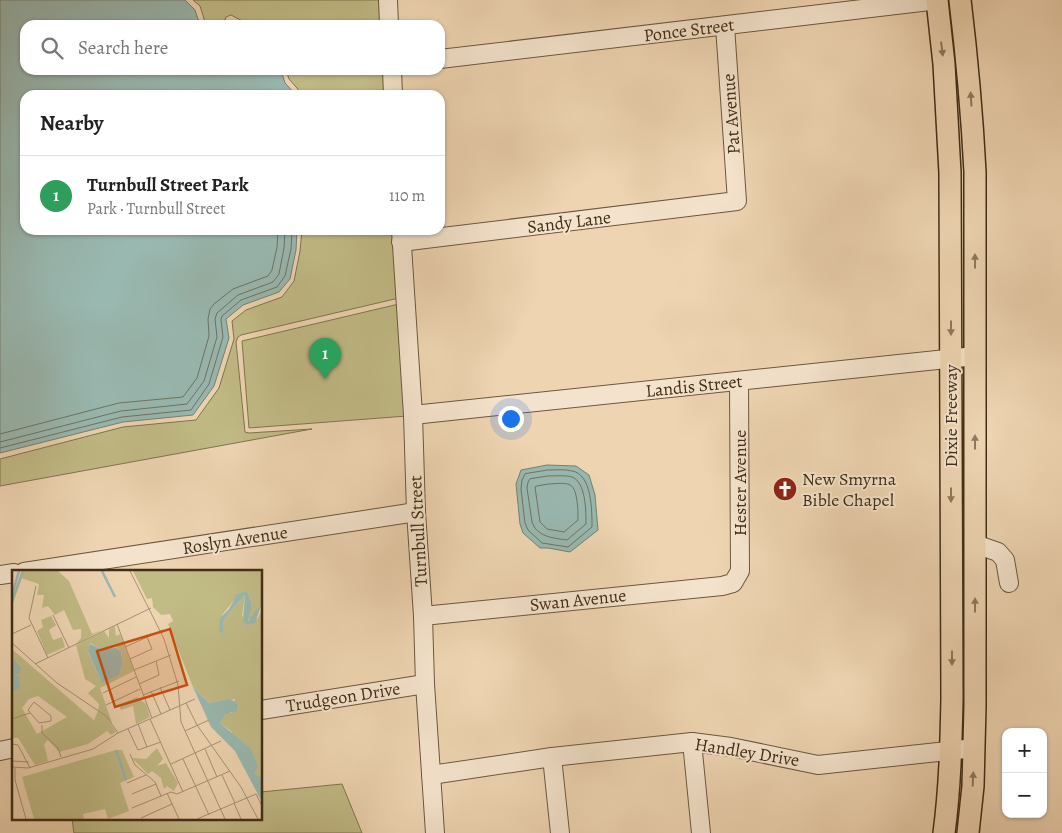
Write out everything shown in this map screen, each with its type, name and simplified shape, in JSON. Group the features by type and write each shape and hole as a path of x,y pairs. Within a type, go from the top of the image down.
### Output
{"main road":[{"name":"Dixie Freeway","path":"937,0 944,64 950,172 951,750 949,795 944,833"},
{"name":"Dixie Freeway","path":"960,0 969,74 974,172 975,748 968,833"}],"street":[{"path":"388,0 390,20"},
{"name":"Ponce Street","path":"445,58 937,0"},
{"name":"Pat Avenue","path":"725,26 737,201"},
{"path":"392,75 393,90"},
{"name":"Sandy Lane","path":"445,231 737,201"},
{"name":"Turnbull Street","path":"401,236 413,415 425,684 435,833"},
{"name":"Landis Street","path":"413,415 975,356"},
{"name":"Hester Avenue","path":"733,583 740,571 739,382"},
{"name":"Roslyn Avenue","path":"37,570 416,512"},
{"path":"975,544 998,552 1005,560 1009,583"},
{"name":"Swan Avenue","path":"423,616 722,586 733,583"},
{"name":"Trudgeon Drive","path":"262,710 425,684"},
{"path":"692,742 701,833"},
{"name":"Handley Drive","path":"431,775 552,757 692,742 731,747 818,764 975,748"},
{"path":"552,757 560,833"}],"shaded area":[{"path":"193,0 380,0 382,20 240,20 231,15 226,17 225,20 204,20 200,6"},
{"path":"288,75 385,75 387,90 299,90"},
{"path":"302,235 394,235 399,298 238,337 236,342 245,432 312,429 0,486 0,459 123,427 196,420 219,388 234,339 232,321 246,310 282,297 294,281"},
{"path":"399,304 407,416 249,428 242,341"},
{"path":"342,784 362,833 74,833 72,820 262,820 262,792"}],"water":[{"path":"0,0 185,0 195,10 198,20 20,20 20,75 283,75 285,83 291,90 20,90 20,235 297,235 296,250 290,279 279,292 243,305 226,319 229,338 214,386 193,415 123,422 0,453"},
{"path":"547,465 576,466 589,475 595,495 598,530 570,552 540,548 523,533 520,524 516,484 521,470"}],"place":[{"name":"Turnbull Street Park","path":"325,379"},
{"name":"New Smyrna Bible Chapel","path":"785,489"}]}
